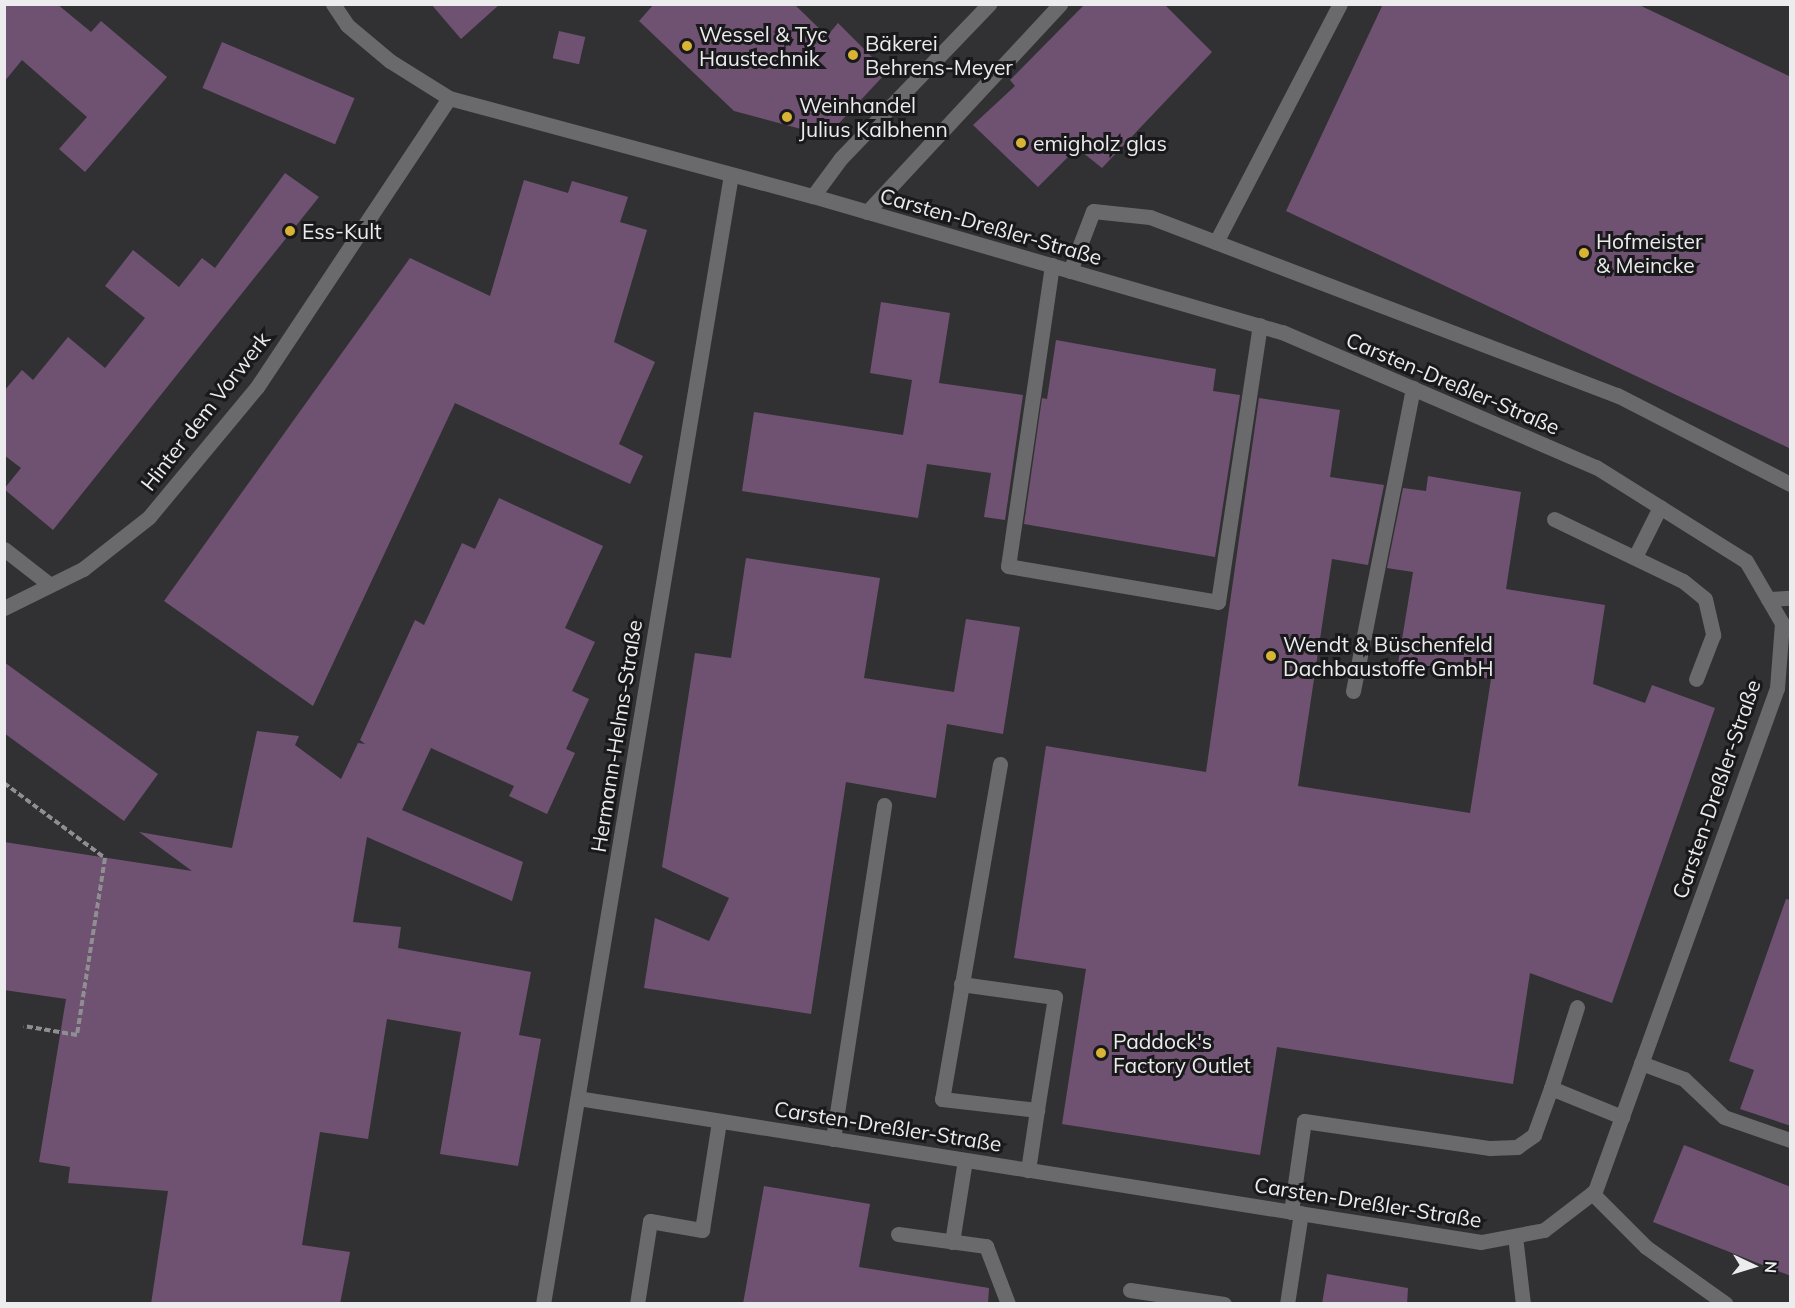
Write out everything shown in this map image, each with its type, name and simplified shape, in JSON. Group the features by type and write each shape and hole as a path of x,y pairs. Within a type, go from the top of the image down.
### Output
{"street":[{"name":"Carsten-Dreßler-Straße","path":"333,4 347,25 390,61 449,99 813,196 1260,325 1413,388 1596,467 1746,561 1782,623 1784,691 1622,1117 1592,1193 1544,1230 1481,1242 578,1098"},
{"path":"813,196 841,158 989,4"},
{"path":"867,212 1060,4"},
{"path":"1216,242 1340,4"},
{"name":"Hinter dem Vorwerk","path":"4,608 83,569 149,517 257,387 449,99"},
{"name":"Hermann-Helms-Straße","path":"543,1304 731,175"},
{"path":"1070,271 1093,211 1150,217 1617,395 1791,484"},
{"path":"1052,265 1008,567 1218,602 1260,325"},
{"path":"1353,691 1413,388"},
{"path":"1635,557 1659,507"},
{"path":"1554,519 1683,581 1705,600 1713,635 1696,678"},
{"path":"4,549 50,585"},
{"path":"1768,599 1791,598"},
{"path":"1000,764 942,1099 1037,1110"},
{"path":"833,1139 884,805"},
{"path":"962,984 1055,997 1028,1170"},
{"path":"1287,1304 1304,1121 1490,1148 1517,1148 1534,1135 1577,1007"},
{"path":"1641,1063 1684,1079 1724,1117 1791,1140"},
{"path":"1551,1088 1622,1117"},
{"path":"637,1304 650,1221 702,1230 719,1121"},
{"path":"952,1242 965,1160"},
{"path":"1592,1193 1646,1247 1726,1304"},
{"path":"898,1234 986,1246 1008,1304"},
{"path":"1515,1236 1523,1304"},
{"path":"1130,1290 1224,1304"}],"path":[{"path":"4,783 105,858 77,1035 24,1026"}],"building":[{"path":"4,4 57,4 91,32 101,21 167,77 85,172 59,149 87,117 22,60 4,82"},
{"path":"431,4 500,4 461,39"},
{"path":"654,4 794,4 827,36 838,23 887,72 827,136 734,111 639,21"},
{"path":"1085,4 1164,4 1212,52 1102,168 1077,148 1038,187 973,125 1015,86 1010,80"},
{"name":"Hofmeister & Meincke","path":"1383,4 1637,4 1791,77 1791,449 1286,211"},
{"path":"559,31 585,37 579,64 553,58"},
{"path":"222,42 355,98 335,144 202,88"},
{"path":"285,173 319,197 53,530 4,489 21,468 4,455 4,391 22,370 33,380 68,337 105,368 145,318 105,286 133,250 179,287 202,258 215,268"},
{"path":"524,180 568,193 572,181 628,197 620,222 647,230 614,342 655,362 619,444 643,456 630,484 455,403 313,706 164,601 410,258 490,296"},
{"path":"881,302 950,313 939,383 1023,395 1005,520 984,517 991,473 927,464 918,518 742,491 754,412 903,435 912,380 870,373"},
{"path":"1056,340 1216,369 1213,391 1240,395 1215,557 1024,524 1042,398 1047,399"},
{"path":"1259,398 1340,410 1330,477 1384,485 1368,565 1332,559 1298,786 1470,813 1491,679 1398,664 1413,572 1387,568 1403,488 1426,491 1428,476 1521,492 1506,589 1605,605 1593,684 1645,703 1652,685 1715,708 1612,1003 1530,973 1513,1084 1277,1047 1260,1155 1062,1124 1086,969 1014,958 1046,746 1206,772"},
{"path":"499,498 603,546 565,628 595,642 572,691 589,699 566,749 575,753 547,814 509,796 514,786 431,748 402,810 523,862 512,901 367,837 353,922 401,927 398,948 531,972 519,1035 541,1039 518,1166 440,1154 461,1032 387,1019 368,1139 320,1132 302,1245 350,1252 340,1304 151,1304 168,1191 68,1183 70,1167 39,1162 66,999 4,990 4,842 192,871 139,832 232,848 257,731 299,736 295,745 341,779 358,743 365,744 360,740 415,620 424,625 462,543 475,549"},
{"path":"746,558 880,578 864,678 954,692 966,619 1020,627 1003,734 947,724 936,798 846,782 811,1014 644,988 655,918 709,941 729,898 662,867 695,653 731,658"},
{"path":"4,662 158,774 124,821 4,733"},
{"path":"1786,899 1791,900 1791,1126 1740,1109 1754,1070 1729,1061"},
{"path":"1684,1145 1791,1187 1791,1276 1653,1222"},
{"path":"764,1186 870,1204 859,1267 989,1288 988,1304 743,1304"},
{"path":"1327,1274 1408,1288 1407,1304 1322,1304"}],"place":[{"name":"Wessel & Tyc Haustechnik","path":"687,46"},
{"name":"Bäkerei Behrens-Meyer","path":"853,55"},
{"name":"Weinhandel Julius Kalbhenn","path":"787,117"},
{"name":"emigholz glas","path":"1021,143"},
{"name":"Ess-Kult","path":"290,231"},
{"name":"Hofmeister & Meincke","path":"1584,253"},
{"name":"Wendt & Büschenfeld Dachbaustoffe GmbH","path":"1271,656"},
{"name":"Paddock's Factory Outlet","path":"1101,1053"}]}
